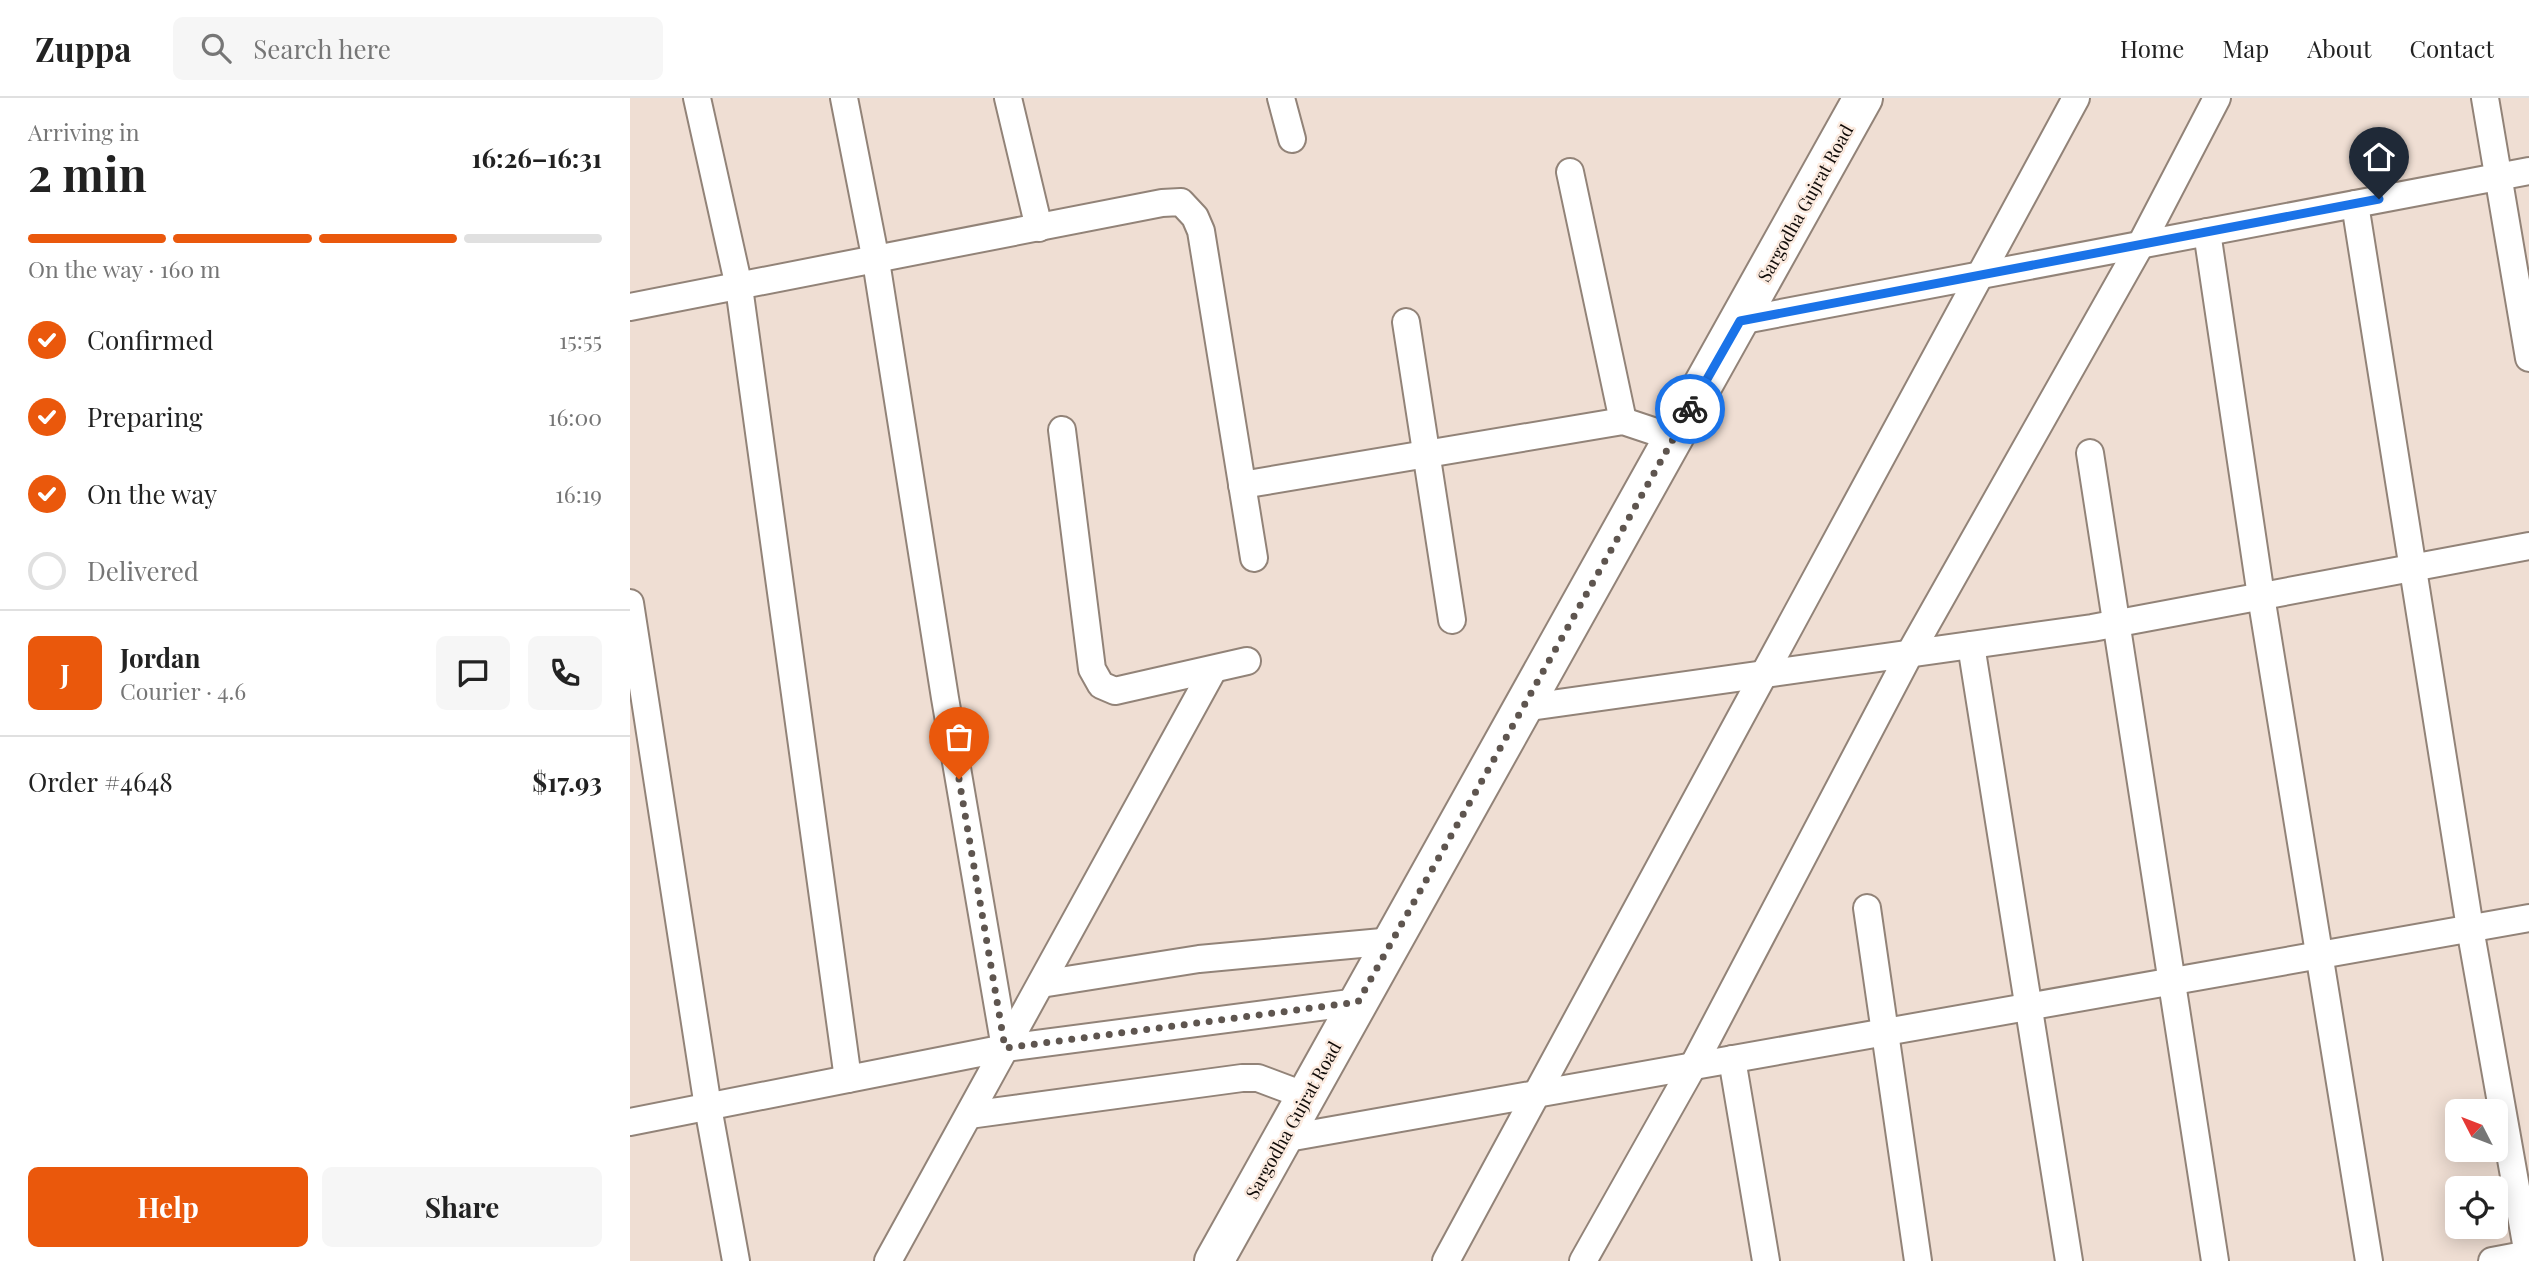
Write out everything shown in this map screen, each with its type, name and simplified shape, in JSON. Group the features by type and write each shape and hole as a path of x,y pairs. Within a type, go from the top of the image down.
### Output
{"main road":[{"name":"Sargodha Gujrat Road","path":"1214,1261 1863,98"}],"street":[{"path":"697,98 739,287 848,1079"},
{"path":"844,98 876,261 945,698 1005,1048"},
{"path":"1008,98 1039,228"},
{"path":"1282,98 1292,139"},
{"path":"1446,1261 2076,98"},
{"path":"1583,1261 1693,1066 1910,653 2141,244 2217,98"},
{"path":"2485,98 2529,358"},
{"path":"1740,321 2529,170"},
{"path":"1570,172 1623,421"},
{"path":"630,307 1162,203 1181,202 1195,217 1201,232 1254,558"},
{"path":"2355,204 2470,928 2529,1254 2492,1261"},
{"path":"2207,232 2261,596 2369,1261"},
{"path":"1406,323 1452,620"},
{"path":"1242,485 1623,421 1674,438"},
{"path":"1062,430 1092,669 1101,685 1115,691 1212,672 1247,661"},
{"path":"2090,453 2215,1261"},
{"path":"1523,708 2118,623 2529,546"},
{"path":"630,603 708,1107 736,1261"},
{"path":"1971,645 2069,1261"},
{"path":"888,1261 1212,672"},
{"path":"1867,908 1918,1261"},
{"path":"1282,1139 2529,918"},
{"path":"1041,984 1199,959 1393,941"},
{"path":"630,1122 1005,1048 1358,1002"},
{"path":"1732,1059 1766,1261"},
{"path":"969,1115 1242,1078 1258,1078 1306,1096"}],"way so far":[{"path":"959,779 1005,1048 1358,1002 1690,409"}],"route":[{"path":"1690,409 1740,321 2379,199"}]}
